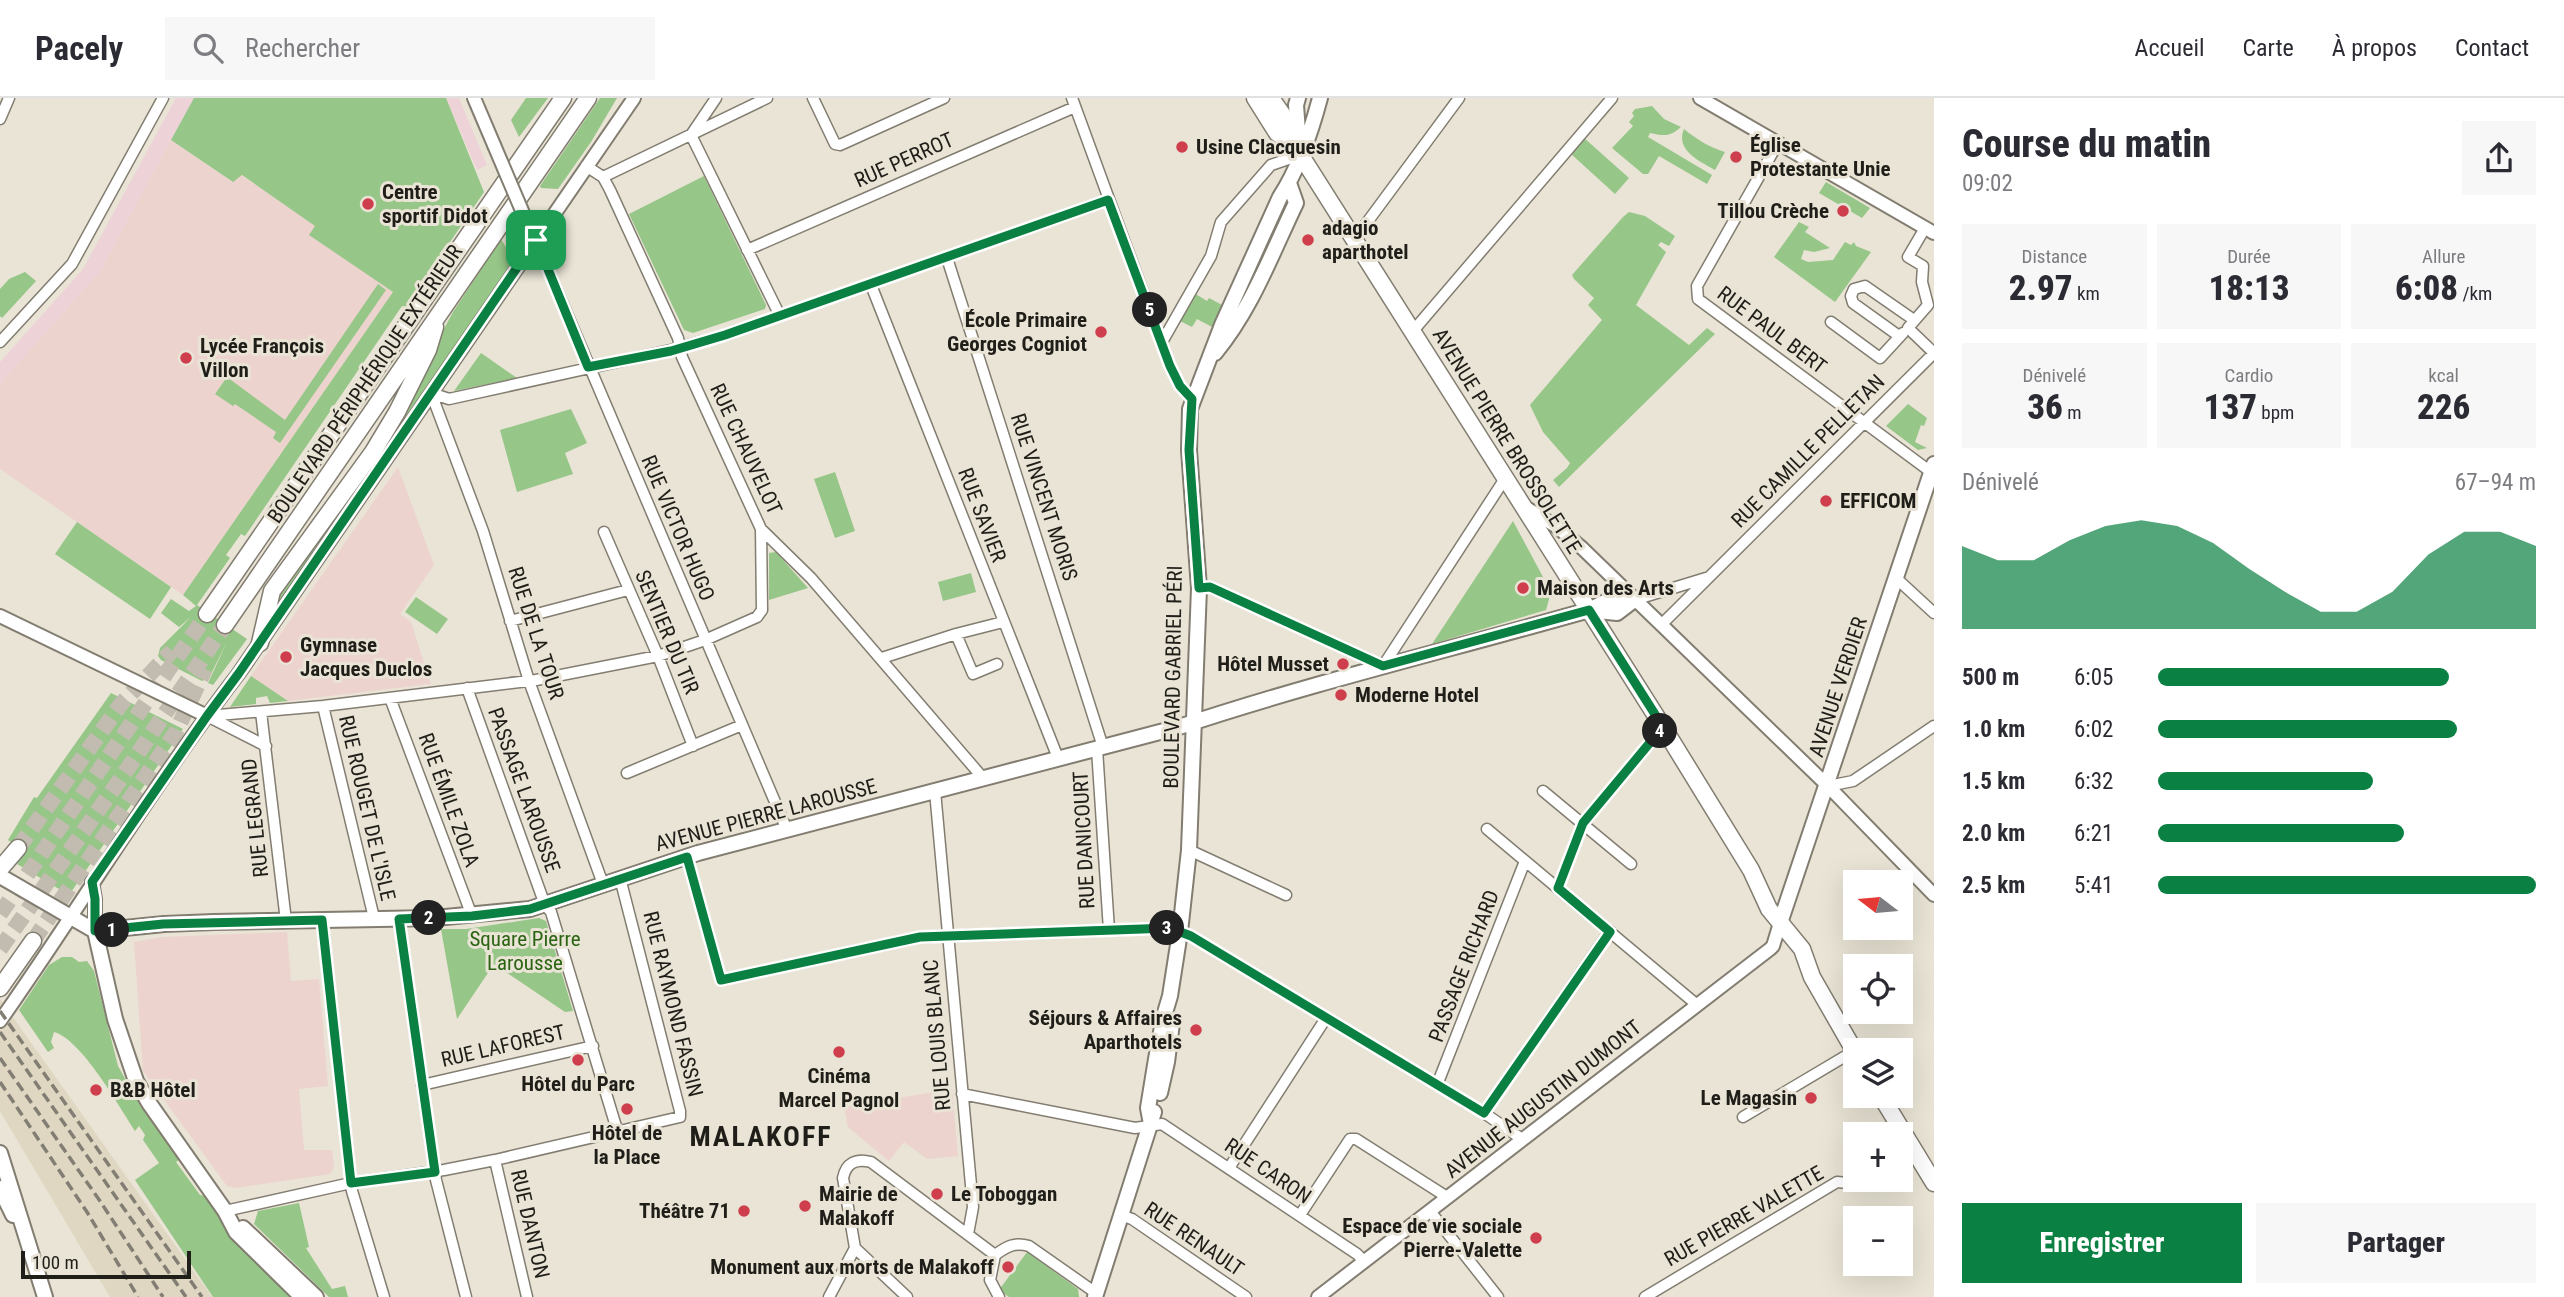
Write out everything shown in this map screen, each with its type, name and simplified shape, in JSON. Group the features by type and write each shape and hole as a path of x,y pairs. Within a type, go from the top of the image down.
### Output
{"main road":[{"path":"207,614 563,98"},
{"name":"BOULEVARD PÉRIPHÉRIQUE EXTÉRIEUR","path":"225,625 588,98"},
{"name":"AVENUE PIERRE BROSSOLETTE","path":"1255,98 1277,133 1296,149"},
{"name":"AVENUE PIERRE BROSSOLETTE","path":"1271,98 1289,124 1296,149 1506,477 1751,870 1776,900 1780,923 1802,949 1812,977 1847,1038"},
{"path":"1296,149 1298,98"},
{"name":"BOULEVARD GABRIEL PÉRI","path":"1095,1295 1139,1163 1149,1123 1156,1059 1180,932 1189,850 1199,588 1189,450 1192,399 1240,283 1289,183 1296,149 1312,128 1320,98"},
{"path":"260,643 272,591 346,491 391,422 428,350 441,310"},
{"name":"AVENUE VERDIER","path":"1780,923 1932,475"},
{"name":"AVENUE PIERRE LAROUSSE","path":"95,931 163,924 472,916 530,909 687,857 1194,722 1383,666 1589,610 1609,600 1634,600"},
{"path":"0,869 18,848"},
{"path":"0,876 95,931 116,1019 136,1081 225,1211 236,1232 302,1297"},
{"path":"0,988 33,941"},
{"path":"0,1153 45,1297"},
{"path":"1913,1162 1934,1183"},
{"path":"0,1188 25,1238"},
{"path":"225,1211 316,1297"}],"street":[{"path":"0,119 9,98"},
{"path":"0,342 72,264 163,98"},
{"path":"474,98 534,236"},
{"path":"0,1021 92,882 431,393 534,236 634,98"},
{"path":"691,135 716,98"},
{"path":"586,166 603,177 767,98"},
{"path":"813,98 835,144 840,145 944,98"},
{"path":"1354,240 1459,98"},
{"path":"1413,331 1612,98"},
{"path":"1700,98 1929,230 1908,257 1923,266 1924,295 1928,305 1880,358 1831,322"},
{"path":"1074,102 1161,342 1180,386 1192,399"},
{"name":"RUE PERROT","path":"747,250 1074,102"},
{"path":"691,135 780,316"},
{"name":"RUE PAUL BERT","path":"1778,143 1697,286 1699,299 1932,475"},
{"path":"1161,342 1211,256 1221,222 1271,165 1296,149"},
{"name":"RUE CHAUVELOT","path":"603,177 678,338 679,349 761,528 811,578 983,778"},
{"path":"431,393 449,399 679,349 871,285 1108,200"},
{"name":"RUE VICTOR HUGO","path":"534,236 787,830"},
{"name":"RUE VINCENT MORIS","path":"947,258 1100,748"},
{"name":"RUE SAVIER","path":"871,285 1058,758"},
{"path":"1899,337 1853,303 1851,296 1854,289 1865,286 1911,324 1934,353"},
{"name":"RUE CAMILLE PELLETAN","path":"1661,625 1934,353"},
{"name":"RUE DE LA TOUR","path":"431,393 483,531 529,681 603,884"},
{"path":"1199,588 1210,587 1383,666 1506,477"},
{"path":"1524,506 1564,532 1828,786 1934,895"},
{"path":"207,716 323,706 529,681 658,656 757,617 762,610 761,528"},
{"name":"SENTIER DU TIR","path":"604,532 658,656 693,746"},
{"name":"RUE CAMILLE PELLETAN","path":"1634,600 1710,577"},
{"path":"1896,578 1934,612"},
{"path":"510,621 628,590"},
{"path":"0,616 267,746"},
{"path":"882,659 956,634 1003,622"},
{"path":"956,634 973,674 997,664"},
{"name":"PASSAGE LAROUSSE","path":"467,688 545,905 551,912 618,1133"},
{"name":"RUE ÉMILE ZOLA","path":"390,698 472,916"},
{"name":"RUE ROUGET DE L'ISLE","path":"323,706 374,918"},
{"name":"RUE LEGRAND","path":"261,712 286,921"},
{"path":"627,773 742,725"},
{"path":"1828,786 1853,781 1934,726"},
{"path":"1558,888 1583,823 1663,727"},
{"name":"RUE DANICOURT","path":"1100,748 1109,930"},
{"name":"RUE LOUIS BLANC","path":"935,791 973,1207 968,1234"},
{"path":"1544,791 1631,864"},
{"path":"1487,829 1696,1004"},
{"path":"1189,850 1286,895"},
{"path":"687,857 721,980 920,937 1170,928 1191,936 1484,1113 1522,1139"},
{"name":"PASSAGE RICHARD","path":"1437,1085 1525,861"},
{"name":"RUE RAYMOND FASSIN","path":"618,1133 674,1121 680,1117 620,878"},
{"path":"92,882 95,931"},
{"path":"399,919 435,1172 466,1297"},
{"path":"322,920 351,1183 384,1297"},
{"name":"AVENUE AUGUSTIN DUMONT","path":"1318,1297 1773,946 1780,923"},
{"path":"1484,1113 1610,932"},
{"path":"1229,1168 1326,1018"},
{"name":"RUE LAFOREST","path":"422,1085 593,1046"},
{"path":"1743,1117 1843,1059"},
{"name":"RUE CARON","path":"962,1094 1135,1128 1149,1123 1162,1124 1300,1215 1364,1261"},
{"path":"225,1211 351,1183 435,1172 618,1133"},
{"path":"1300,1215 1350,1139 1356,1139 1447,1197"},
{"name":"RUE DANTON","path":"495,1160 527,1297"},
{"path":"830,1297 855,1248 843,1178 845,1168 853,1162 863,1160 871,1163 995,1255"},
{"name":"RUE PIERRE VALETTE","path":"1644,1297 1837,1182 1843,1183"},
{"path":"1430,1210 1498,1297"},
{"name":"RUE RENAULT","path":"1120,1215 1132,1219 1247,1297"},
{"path":"999,1297 990,1280 995,1255 1009,1245 1019,1243 1029,1246 1095,1295"},
{"path":"855,1248 907,1297"}],"shaded area":[{"path":"176,98 194,98 100,272 0,384 0,362 83,269"},
{"path":"446,98 459,98 487,165 477,170"},
{"name":"Lycée François Villon","path":"171,140 232,182 241,175 316,226 310,235 393,292 183,595 0,469 0,384 100,272"},
{"path":"398,467 434,565 400,614 411,622 431,684 288,701 251,676"},
{"path":"287,932 291,981 319,979 328,1086 299,1089 304,1150 332,1150 334,1167 330,1174 236,1188 227,1186 143,1071 134,942 163,937"},
{"path":"0,999 212,1297 110,1297 0,1111"},
{"path":"952,1089 958,1156 927,1159 904,1142 889,1161 848,1127 844,1107"}],"green space":[{"name":"Centre sportif Didot","path":"194,98 446,98 484,192 406,307 402,306 245,536 241,534 226,555 230,558 197,605 247,639 213,685 208,683 227,642 209,678 202,681 158,656 160,648 191,617 179,627 161,613 171,599 189,611 196,606 183,595 393,292 309,235 315,226 242,175 233,182 171,140"},
{"path":"526,98 548,98 519,137 511,120"},
{"path":"600,98 617,98 591,142 558,189 541,188 540,186"},
{"path":"1652,106 1664,119 1681,127 1670,134 1650,133 1648,137 1712,175 1707,184 1659,156 1648,174 1643,174 1612,148 1633,126 1629,122 1635,109"},
{"path":"1684,129 1725,152 1715,170 1696,159 1686,149 1682,136"},
{"path":"1583,137 1629,178 1615,194 1570,153"},
{"path":"704,176 766,305 765,309 693,333 684,330 629,214"},
{"path":"1826,182 1870,208 1862,218 1819,193"},
{"path":"1629,212 1645,216 1675,236 1669,246 1661,242 1658,245 1666,252 1636,305 1689,345 1707,328 1715,334 1559,487 1553,480 1570,463 1543,432 1530,405 1602,320 1588,305 1594,298 1572,275"},
{"path":"1799,222 1809,227 1805,232 1830,248 1814,252 1804,250 1801,259 1808,262 1833,260 1845,242 1851,245 1854,242 1856,246 1871,252 1835,302 1774,257"},
{"path":"501,239 511,256 510,259 515,262 281,601 277,597 394,422 453,312"},
{"path":"25,272 36,281 2,318 0,289 9,279"},
{"path":"378,284 386,290 280,443 273,438 276,432 215,394 227,377 285,420"},
{"path":"1194,293 1207,301 1209,298 1224,306 1214,328 1197,319 1192,327 1178,320"},
{"path":"481,353 517,378 454,391"},
{"path":"1908,404 1927,418 1924,426 1921,425 1915,442 1927,448 1918,450 1886,426"},
{"path":"571,409 587,443 565,453 573,474 517,492 500,430"},
{"path":"835,472 855,531 835,538 814,479"},
{"path":"1513,521 1551,592 1546,610 1432,644"},
{"path":"77,522 171,587 150,619 55,554"},
{"path":"776,552 808,588 769,600 769,553"},
{"path":"971,573 976,592 943,601 938,582"},
{"path":"416,597 448,619 437,634 405,612"},
{"path":"251,676 288,701 270,703 267,696 256,698 256,704 230,707"},
{"path":"111,693 183,729 69,895 17,864 26,851 8,840 34,797 37,798"},
{"name":"Square Pierre Larousse","path":"539,918 546,921 573,1011 565,1012 494,964 457,1019 441,929 466,929"},
{"path":"62,957 72,957 79,962 87,961 94,971 118,1066 140,1105 179,1160 176,1162 232,1232 231,1237 291,1295 298,1297 213,1297 135,1180 159,1163 143,1140 145,1135 139,1126 135,1131 99,1075 76,1047 54,1032 51,1042 54,1048 48,1052 19,1010 49,965"},
{"path":"299,1203 309,1247 306,1248 332,1289 345,1286 348,1297 329,1297 254,1224 258,1211"},
{"path":"1027,1252 1078,1289 1079,1297 1009,1297 999,1290"}],"tunnel":[{"path":"0,914 207,614"},
{"path":"0,949 225,625"},
{"path":"18,848 121,704 172,651"},
{"path":"33,941 176,732 205,669"}],"railway":[{"path":"0,1011 202,1297"},
{"path":"0,1032 186,1297"},
{"path":"0,1058 163,1297"},
{"path":"0,1082 87,1212 138,1297"}],"place":[{"name":"Usine Clacquesin","path":"1182,147"},
{"name":"Église Protestante Unie","path":"1736,157"},
{"name":"Centre sportif Didot","path":"368,204"},
{"name":"Tillou Crèche","path":"1843,211"},
{"name":"adagio aparthotel","path":"1308,240"},
{"name":"École Primaire Georges Cogniot","path":"1101,332"},
{"name":"Lycée François Villon","path":"186,358"},
{"name":"EFFICOM","path":"1826,501"},
{"name":"Maison des Arts","path":"1523,588"},
{"name":"Gymnase Jacques Duclos","path":"286,657"},
{"name":"Hôtel Musset","path":"1343,664"},
{"name":"Moderne Hotel","path":"1341,695"},
{"name":"Séjours & Affaires Aparthotels","path":"1196,1030"},
{"name":"Cinéma Marcel Pagnol","path":"839,1052"},
{"name":"Hôtel du Parc","path":"578,1060"},
{"name":"B&B Hôtel","path":"96,1090"},
{"name":"Le Magasin","path":"1811,1098"},
{"name":"Hôtel de la Place","path":"627,1109"},
{"name":"Le Toboggan","path":"937,1194"},
{"name":"Mairie de Malakoff","path":"805,1206"},
{"name":"Théâtre 71","path":"744,1211"},
{"name":"Espace de vie sociale Pierre-Valette","path":"1536,1238"},
{"name":"Monument aux morts de Malakoff","path":"1008,1267"}],"district":[{"name":"MALAKOFF","path":"761,1136"}],"route":[{"path":"1108,200 1170,366 1180,386 1192,399 1189,450 1199,588 1210,587 1383,666 1589,610 1663,727 1583,823 1558,888 1610,932 1484,1113 1191,936 1170,928 920,937 721,980 687,857 530,909 472,916 399,919 435,1172 351,1183 322,920 163,924 95,931 92,882 536,240 588,367 671,351 725,335 1108,200"}]}
